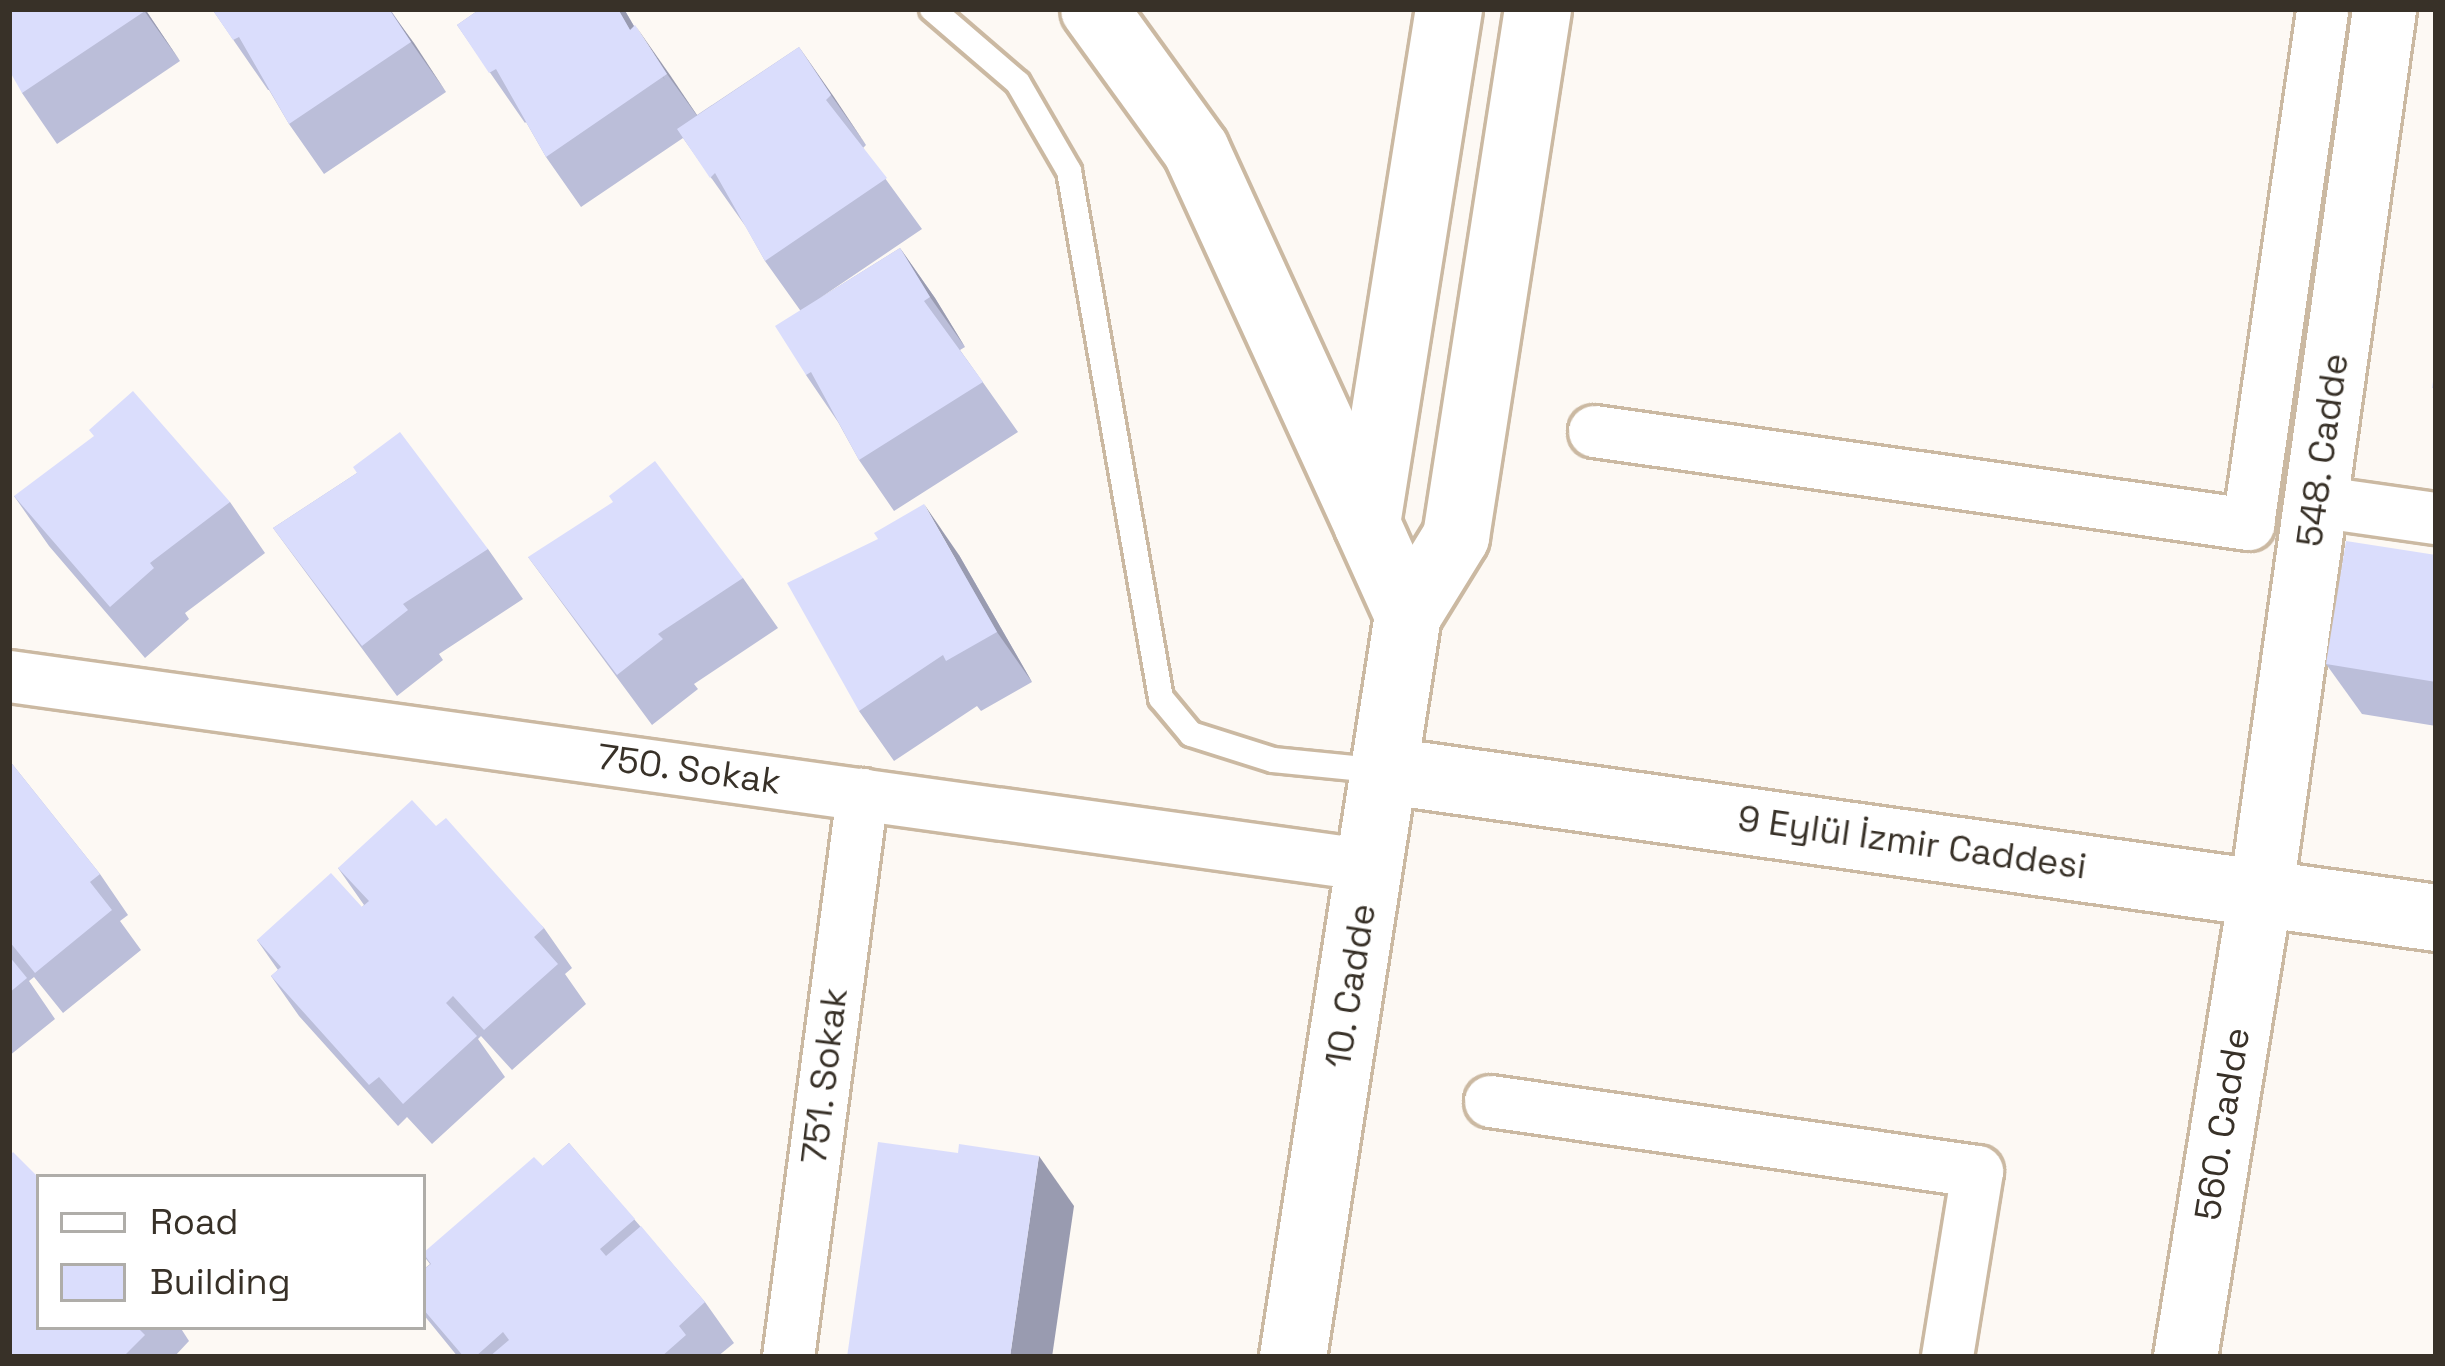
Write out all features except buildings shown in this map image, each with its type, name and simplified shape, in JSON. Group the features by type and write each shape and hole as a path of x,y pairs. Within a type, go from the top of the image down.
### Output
{"main road":[{"path":"1094,9 1196,150 1408,615"},
{"path":"1367,524 1449,9"},
{"name":"10. Cadde","path":"1293,1357 1388,771 1408,615 1456,537 1538,9"},
{"name":"9 Eylül İzmir Caddesi","path":"1388,771 2436,918"}],"street":[{"path":"1594,431 2248,524 2315,10 2401,18"},
{"name":"548. Cadde","path":"2261,890 2316,501 2401,18"},
{"path":"2316,501 2436,518"},
{"name":"750. Sokak","path":"9,676 1370,865"},
{"name":"751. Sokak","path":"788,1357 862,794"},
{"name":"560. Cadde","path":"2185,1357 2261,890"},
{"path":"1490,1101 1978,1172 1947,1357"}],"lane":[{"path":"932,9 1018,83 1070,172 1161,698 1191,734 1273,760 1388,771"}]}
